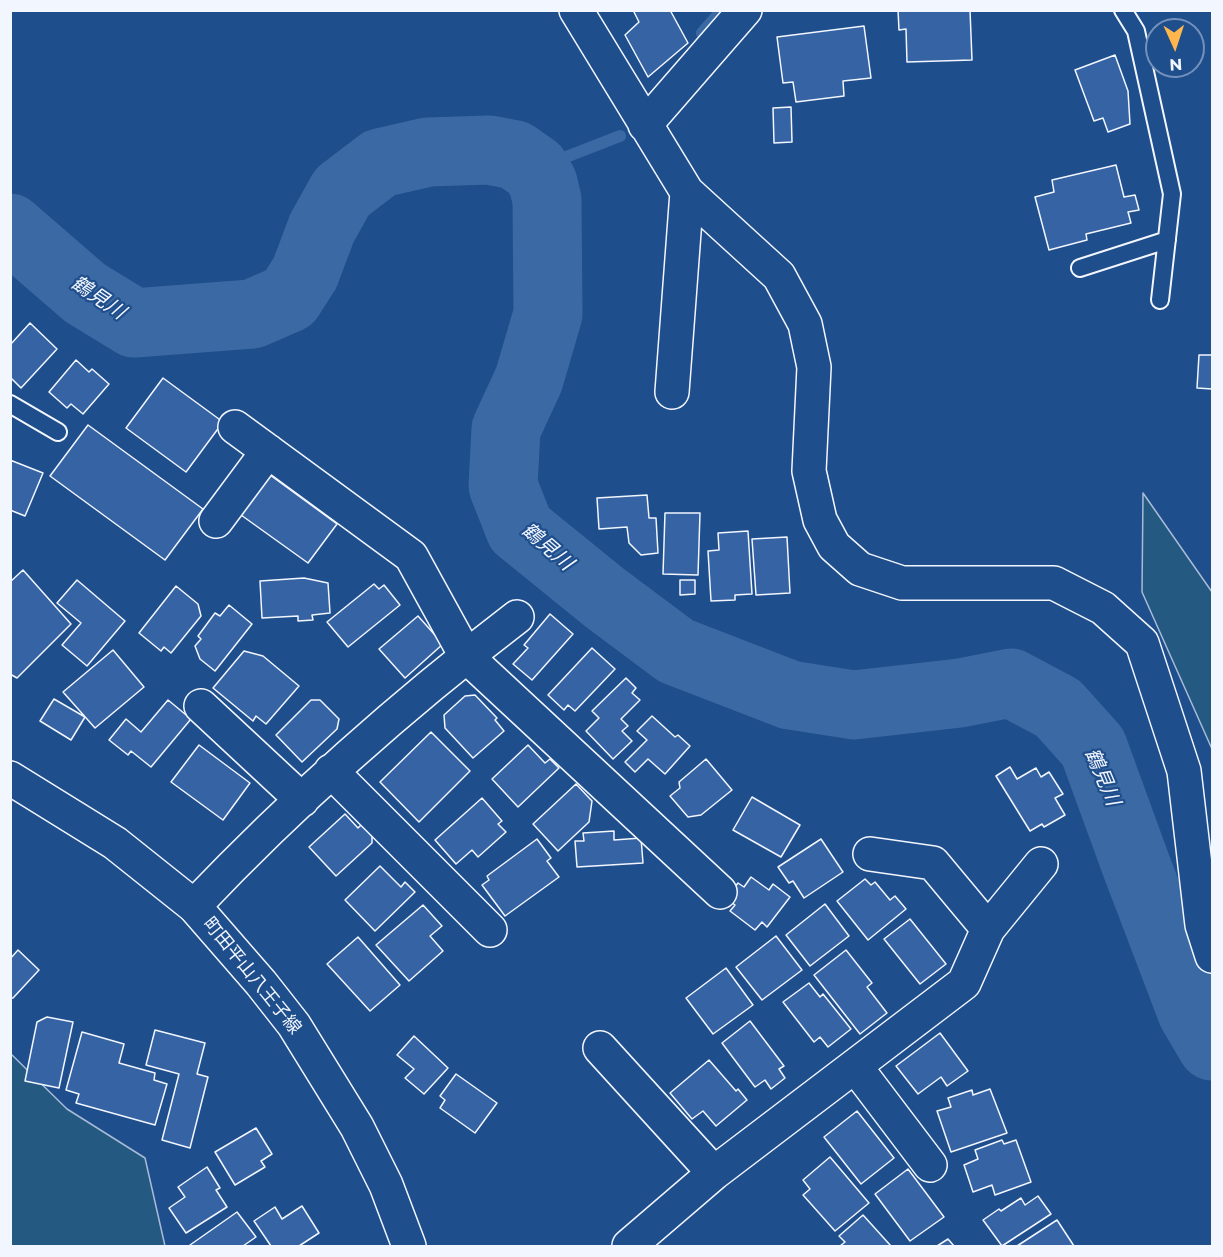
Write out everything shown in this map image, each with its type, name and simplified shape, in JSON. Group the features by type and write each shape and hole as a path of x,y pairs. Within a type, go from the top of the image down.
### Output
{"street":[{"path":"576,10 687,192 779,276 805,324 814,367 809,471 820,520 834,546 860,569 902,583 1054,583 1103,608 1142,643 1184,771 1202,925 1212,956"},
{"path":"645,124 745,10"},
{"path":"672,392 687,192"},
{"path":"235,427 411,556 466,656 720,892"},
{"path":"216,521 268,451"},
{"path":"194,906 229,869 363,742 466,656 517,617"},
{"path":"201,706 302,800"},
{"path":"332,771 490,930"},
{"name":"町田平山八王子線","path":"10,778 115,843 194,906 261,983 294,1025 357,1127 386,1185 410,1246"},
{"path":"870,854 933,863 988,929"},
{"path":"629,1246 714,1173 964,983 988,929 1041,864"},
{"path":"600,1048 714,1173"},
{"path":"855,1066 930,1165"}],"lane":[{"path":"1123,10 1136,31 1172,194 1160,300"},
{"path":"1080,268 1167,240"},
{"path":"10,404 58,432"}],"shaded area":[{"path":"1143,493 1212,592 1212,749 1142,592"},
{"path":"10,1053 67,1109 145,1158 165,1246 11,1246"}],"building":[{"path":"633,10 670,10 688,43 648,77 625,35 639,22"},
{"path":"898,10 970,10 972,60 907,62 906,29 899,30"},
{"path":"864,26 871,78 843,81 844,96 796,102 793,82 783,83 777,37"},
{"path":"1115,55 1128,91 1130,124 1108,132 1103,118 1094,121 1075,70"},
{"path":"791,107 792,142 774,143 773,108"},
{"path":"1116,165 1124,197 1135,195 1139,210 1128,212 1131,223 1086,234 1087,240 1049,250 1035,197 1054,192 1052,180"},
{"path":"30,323 57,349 21,388 10,377 10,345"},
{"path":"1199,355 1212,355 1212,389 1197,388"},
{"path":"76,360 89,372 92,369 109,384 83,414 71,404 67,408 49,392"},
{"path":"163,378 223,422 186,472 126,428"},
{"path":"88,425 203,509 165,560 50,476"},
{"path":"10,460 43,473 25,516 10,510"},
{"path":"270,475 337,524 308,563 241,515"},
{"path":"647,495 649,518 656,518 658,553 641,555 629,543 627,527 599,529 597,498"},
{"path":"665,513 700,513 698,575 663,574"},
{"path":"748,531 752,594 735,595 735,600 711,601 708,551 719,550 718,533"},
{"path":"787,537 790,593 756,595 752,539"},
{"path":"23,570 71,624 17,678 10,674 10,582"},
{"path":"304,578 328,583 330,613 312,615 313,620 298,621 298,616 262,618 260,581"},
{"path":"77,580 125,621 87,666 62,645 81,623 57,603"},
{"path":"680,580 695,580 695,594 680,595"},
{"path":"374,584 379,589 384,585 400,605 348,647 327,622"},
{"path":"176,586 198,604 201,616 171,653 164,647 161,651 139,633"},
{"path":"229,605 252,624 215,671 200,659 195,646 201,639 198,636 215,613 220,616"},
{"path":"550,614 573,634 532,680 513,664 528,648 524,645"},
{"path":"418,616 443,644 405,678 379,649"},
{"path":"592,648 615,669 575,711 568,705 564,710 548,695"},
{"path":"113,650 144,687 95,728 63,692"},
{"path":"244,651 263,656 299,686 266,724 256,716 253,721 213,688"},
{"path":"626,678 636,688 632,693 640,700 621,719 628,726 622,731 632,741 613,759 586,731 599,718 592,711"},
{"path":"475,695 497,718 495,720 504,731 473,758 445,728 444,715 465,696"},
{"path":"54,699 85,717 71,740 40,721"},
{"path":"168,700 191,719 151,767 131,751 128,755 109,740 126,719 141,732"},
{"path":"311,700 320,700 339,719 337,729 302,762 276,735"},
{"path":"652,716 675,737 678,735 690,746 665,774 648,759 635,772 625,762 647,740 637,731"},
{"path":"431,732 470,771 419,822 380,782"},
{"path":"199,745 250,783 223,820 171,782"},
{"path":"528,745 545,763 550,759 559,768 518,807 492,779"},
{"path":"706,759 732,790 701,815 688,817 670,796 680,788 679,782"},
{"path":"1010,767 1017,779 1036,768 1041,777 1049,772 1063,794 1055,798 1065,815 1044,827 1042,824 1030,831 996,776"},
{"path":"576,784 592,801 589,822 558,851 533,824"},
{"path":"752,797 800,825 781,857 733,830"},
{"path":"482,798 502,821 498,824 506,832 478,857 472,850 456,864 435,840"},
{"path":"345,814 358,828 362,824 372,836 372,843 336,876 309,847"},
{"path":"614,831 614,840 641,838 643,863 577,867 575,841 584,841 583,833"},
{"path":"537,839 551,858 547,861 559,877 505,916 482,885 489,880 487,876"},
{"path":"821,839 843,872 804,898 793,881 789,883 778,867"},
{"path":"380,866 401,887 405,882 415,892 375,931 345,900"},
{"path":"751,877 769,890 773,884 790,897 767,927 762,922 755,930 730,911 735,905 726,898 738,883 744,887"},
{"path":"865,879 871,885 875,882 890,900 895,896 906,909 868,940 837,901"},
{"path":"825,904 849,936 810,966 786,935"},
{"path":"423,905 442,926 430,936 443,951 409,981 376,945"},
{"path":"910,919 946,964 920,984 884,939"},
{"path":"776,936 802,970 762,1000 736,967"},
{"path":"358,937 400,985 370,1011 327,964"},
{"path":"18,950 39,970 13,998 10,998 10,959"},
{"path":"846,950 872,983 867,987 887,1013 860,1034 814,975"},
{"path":"726,968 753,1005 713,1034 686,998"},
{"path":"809,983 820,997 823,994 851,1029 828,1047 820,1037 814,1042 783,1002"},
{"path":"47,1017 73,1022 59,1088 25,1081 37,1022"},
{"path":"750,1021 784,1066 779,1069 785,1078 771,1089 765,1080 755,1087 722,1043"},
{"path":"155,1030 205,1043 197,1074 208,1077 190,1148 162,1140 179,1074 146,1065"},
{"path":"82,1032 124,1044 119,1063 155,1073 154,1080 167,1084 155,1125 76,1103 79,1094 66,1090"},
{"path":"940,1033 968,1071 947,1086 941,1077 918,1094 896,1066"},
{"path":"414,1036 448,1068 424,1094 405,1078 414,1069 397,1055"},
{"path":"709,1060 747,1100 716,1126 703,1111 692,1119 670,1093"},
{"path":"456,1074 497,1103 475,1133 440,1108 445,1100 440,1096"},
{"path":"990,1089 1007,1133 951,1152 937,1111 951,1107 948,1098 972,1090 973,1095"},
{"path":"857,1111 894,1158 861,1184 824,1137"},
{"path":"256,1128 272,1154 261,1161 265,1167 235,1185 215,1152"},
{"path":"1002,1140 1004,1144 1016,1140 1031,1182 995,1195 992,1185 973,1192 964,1165 978,1159 975,1150"},
{"path":"830,1157 869,1203 835,1231 803,1195 810,1189 803,1180"},
{"path":"207,1167 220,1188 216,1190 227,1207 186,1233 169,1208 185,1197 178,1187"},
{"path":"908,1169 944,1217 910,1241 875,1194"},
{"path":"1038,1196 1051,1214 1002,1246 983,1220 1021,1198 1025,1205"},
{"path":"302,1206 319,1233 299,1246 271,1246 254,1221 275,1207 282,1219"},
{"path":"237,1212 256,1237 243,1246 190,1245"},
{"path":"863,1215 891,1246 840,1246 845,1242 839,1236"},
{"path":"1057,1220 1074,1246 1017,1246"},
{"path":"948,1239 954,1246 937,1246"}],"waterway":[{"path":"702,33 722,10"},
{"path":"535,169 620,136"},
{"name":"鶴見川","path":"10,228 85,293 134,323 252,314 289,298 305,273 322,228 342,192 380,163 428,152 489,150 515,155 535,169 543,183 547,200 548,314 529,379 506,429 503,486 520,529 605,598 676,651 790,695 854,705 960,693 1011,683 1058,708 1093,747 1192,1012 1212,1046"}]}
